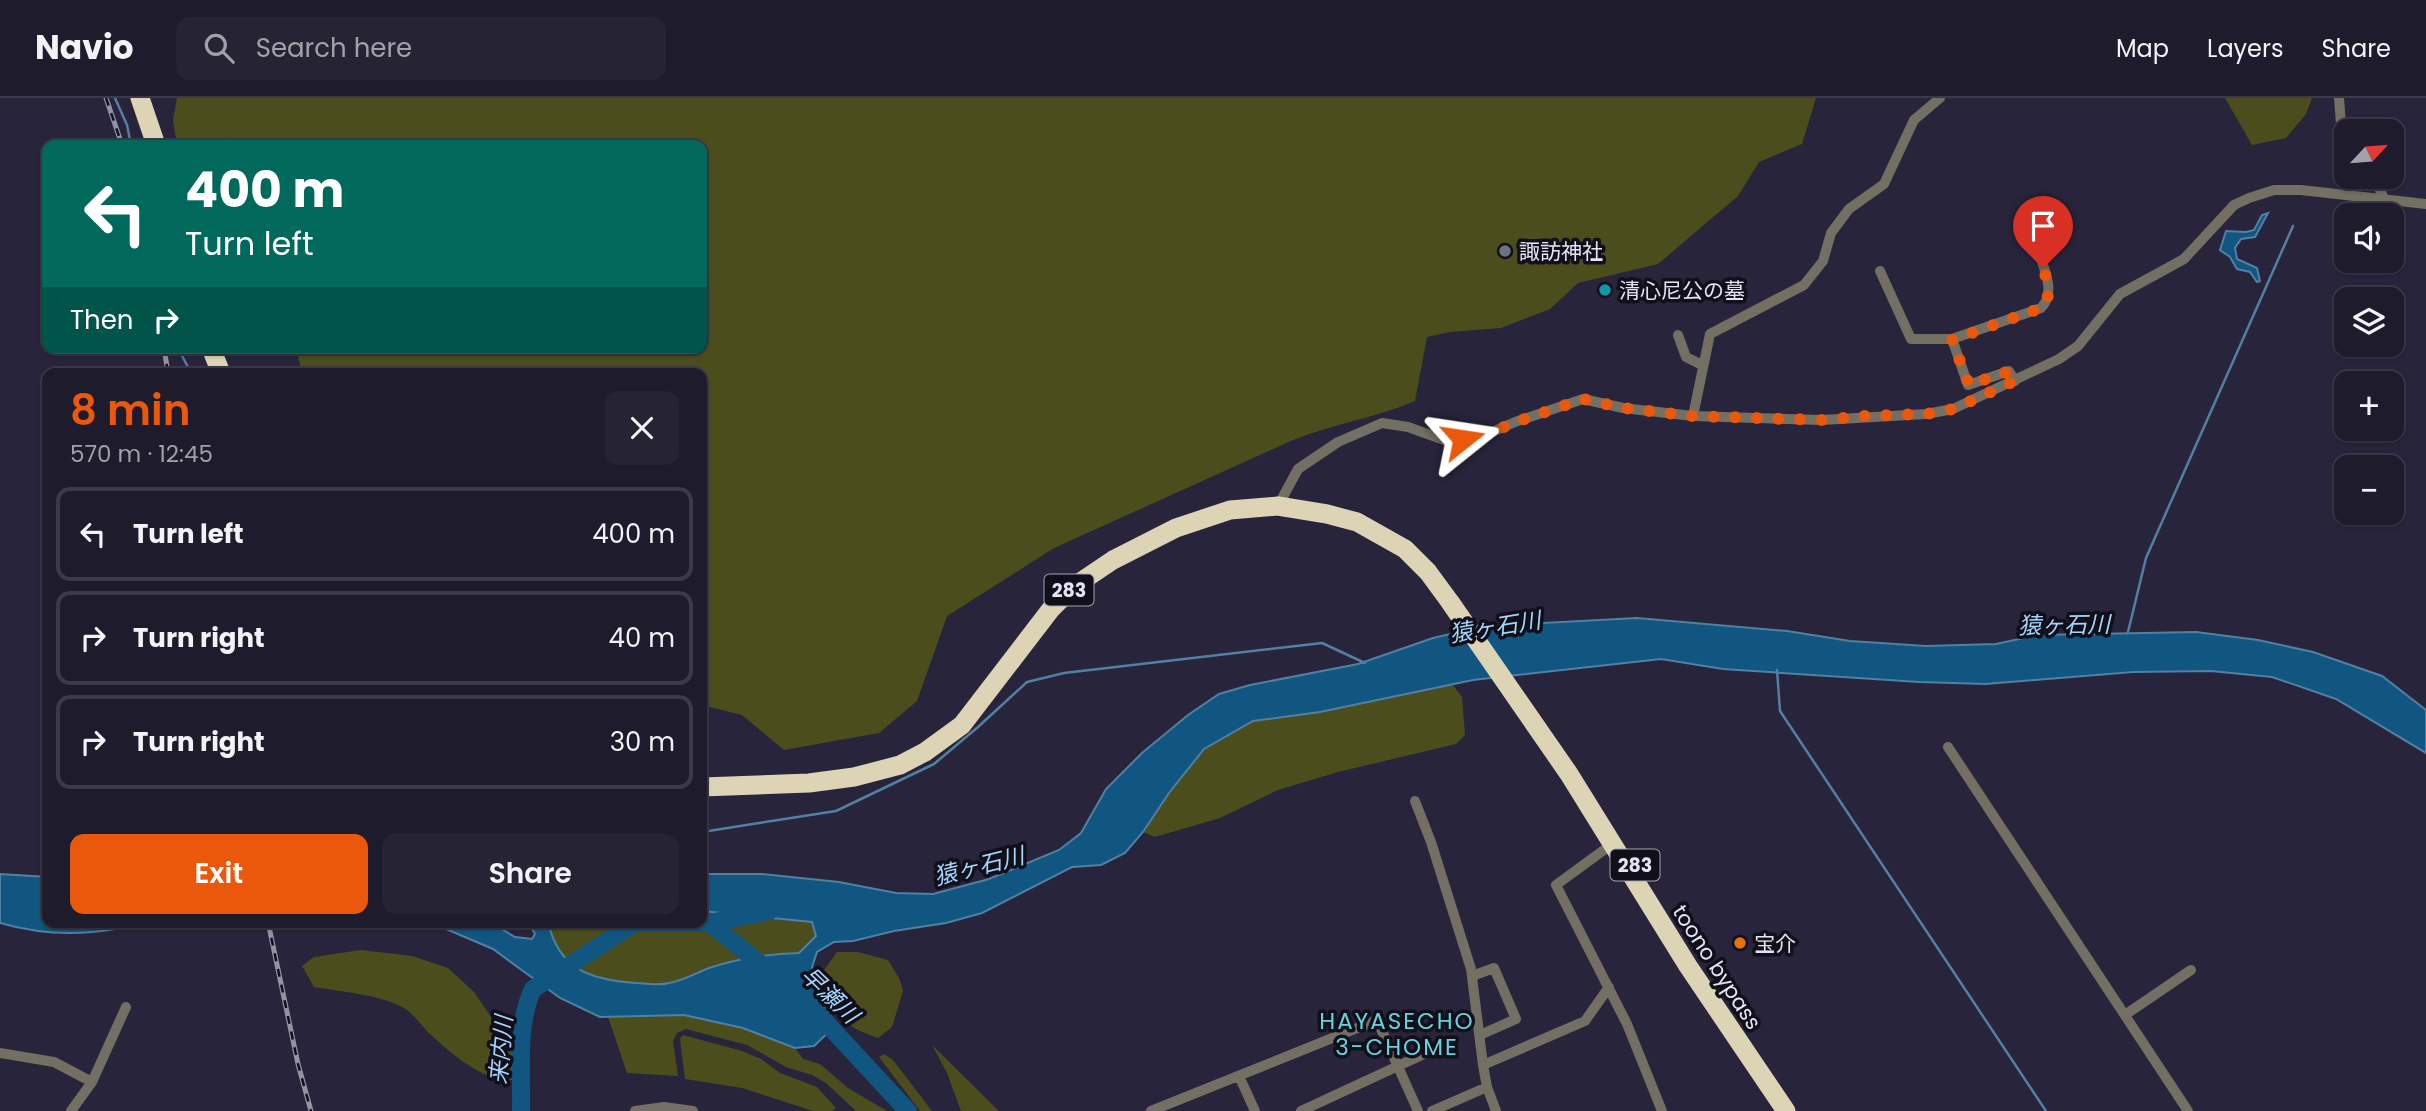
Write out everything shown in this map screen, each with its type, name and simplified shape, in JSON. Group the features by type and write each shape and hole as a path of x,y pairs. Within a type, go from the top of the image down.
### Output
{"highway":[{"path":"140,98 154,140"},
{"name":"toono bypass","path":"707,787 809,783 854,777 900,765 925,752 962,725 1052,609 1073,587 1113,559 1176,528 1230,510 1278,506 1327,513 1356,522 1405,549 1428,572 1569,774 1688,966 1786,1111"},
{"name":"toono bypass","path":"1569,774 1679,928 1799,1111"}],"street":[{"path":"1693,416 1710,334 1804,285 1823,261 1831,233 1849,209 1884,184 1914,120 1940,98"},
{"path":"2339,98 2341,119"},
{"path":"2379,189 2384,198"},
{"path":"1278,506 1298,469 1338,442 1382,423 1408,427 1447,441 1478,438 1583,399 1623,408 1693,416 1822,420 1926,414 1953,409 2059,359 2078,346 2120,294 2184,259 2234,205 2274,190 2301,190 2426,204"},
{"path":"1880,271 1911,339 1952,340 2041,308 2048,301 2050,289 2037,248"},
{"path":"1678,335 1686,357 1702,365"},
{"path":"1952,340 1969,385 2009,371 2015,381"},
{"path":"1948,747 2188,1111"},
{"path":"1415,801 1431,842 1472,976 1483,1065 1487,1087 1496,1111"},
{"path":"1612,844 1556,885 1627,1024 1662,1111"},
{"path":"1472,976 1494,968 1516,1019 1480,1035"},
{"path":"2125,1015 2191,970"},
{"path":"1483,1065 1585,1021 1609,987"},
{"path":"71,1111 92,1082 126,1007"},
{"path":"1151,1111 1175,1107 1239,1076 1377,1020 1418,1111"},
{"path":"1301,1111 1452,1041"},
{"path":"0,1053 54,1062 92,1082"},
{"path":"1239,1076 1255,1111"},
{"path":"1432,1111 1487,1087"},
{"path":"635,1111 664,1107 693,1111"}],"green space":[{"path":"177,98 1816,98 1802,144 1759,162 1738,196 1658,264 1578,283 1550,309 1501,328 1450,332 1427,337 1415,401 1291,441 1054,548 947,616 917,701 879,733 784,750 742,715 707,706 707,368 301,368 297,354 707,354 707,140 230,140 227,137 225,140 176,140 173,120"},
{"path":"2225,98 2312,98 2306,114 2286,138 2252,145"},
{"path":"1452,684 1462,697 1465,735 1456,744 1338,772 1278,790 1220,818 1155,837 1143,832 1169,793 1205,749 1253,721 1320,712"},
{"path":"707,912 812,922 816,936 799,953 765,955 720,964 665,984 620,981 591,975 569,962 553,938 550,928 707,928"},
{"path":"361,950 412,956 448,968 474,992 515,1052 515,1080 492,1077 459,1059 415,1017 394,1003 360,994 314,987 302,966 314,957"},
{"path":"837,952 858,952 888,960 899,978 903,991 892,1027 878,1038 853,1027 834,1006 824,970"},
{"path":"684,1015 743,1028 795,1048 803,1059 820,1064 848,1088 887,1111 856,1111 826,1083 812,1075 786,1067 747,1045 686,1029 677,1033 673,1041 678,1076 627,1073 608,1017"},
{"path":"683,1035 761,1059 780,1073 817,1087 836,1108 832,1111 813,1111 742,1088 685,1079 680,1039"},
{"path":"932,1045 999,1111 961,1111 947,1073"},
{"path":"884,1054 893,1060 932,1111 920,1111 879,1057"}],"water":[{"path":"2268,213 2255,237 2241,239 2235,248 2237,259 2257,268 2260,281 2257,282 2250,272 2237,269 2230,257 2220,250 2226,231 2254,230 2262,215"},
{"path":"1637,618 1787,631 1850,641 1926,646 1996,644 2037,635 2196,632 2258,640 2313,652 2382,676 2426,710 2426,753 2336,699 2272,677 2211,671 2133,672 1986,684 1723,669 1661,659 1473,680 1320,712 1253,721 1204,749 1125,853 1101,865 1072,867 982,913 946,923 853,941 834,942 817,952 812,967 835,1026 814,1046 795,1048 743,1028 684,1015 600,1017 560,998 493,949 440,928 500,928 515,937 532,939 535,934 532,928 550,928 560,951 579,969 605,979 636,983 665,984 731,962 799,953 816,936 812,922 707,912 707,874 762,874 839,882 896,893 933,894 989,879 1059,850 1081,833 1106,789 1142,753 1188,715 1219,694 1250,685 1358,664 1433,638 1485,626"},
{"path":"0,874 42,877 42,928 121,928 71,933 43,932 0,923"}],"waterway":[{"path":"115,98 127,125 130,140"},
{"path":"2128,632 2146,558 2293,226"},
{"path":"181,354 188,368"},
{"path":"707,831 836,811 934,764 1027,682 1064,673 1322,643 1365,663"},
{"path":"1777,670 1780,711 2046,1111"},
{"name":"猿ヶ石川","path":"707,923 769,911"},
{"name":"早瀬川","path":"710,923 770,972"},
{"name":"来内川","path":"521,1111 522,1033 533,989 627,928"},
{"name":"早瀬川","path":"817,1013 908,1111"}],"railway":[{"path":"106,98 120,140"},
{"path":"165,354 167,368"},
{"path":"269,928 298,1064 311,1111"}],"place":[{"name":"諏訪神社","path":"1505,251"},
{"name":"清心尼公の墓","path":"1605,290"},
{"name":"宝介","path":"1740,943"}],"district":[{"name":"HAYASECHO 3-CHOME","path":"1397,1034"}],"route":[{"path":"1463,439 1478,438 1583,399 1623,408 1693,416 1822,420 1926,414 1953,409 2015,381 2009,371 1969,385 1952,340 2041,308 2048,301 2050,289 2043,268"}]}
